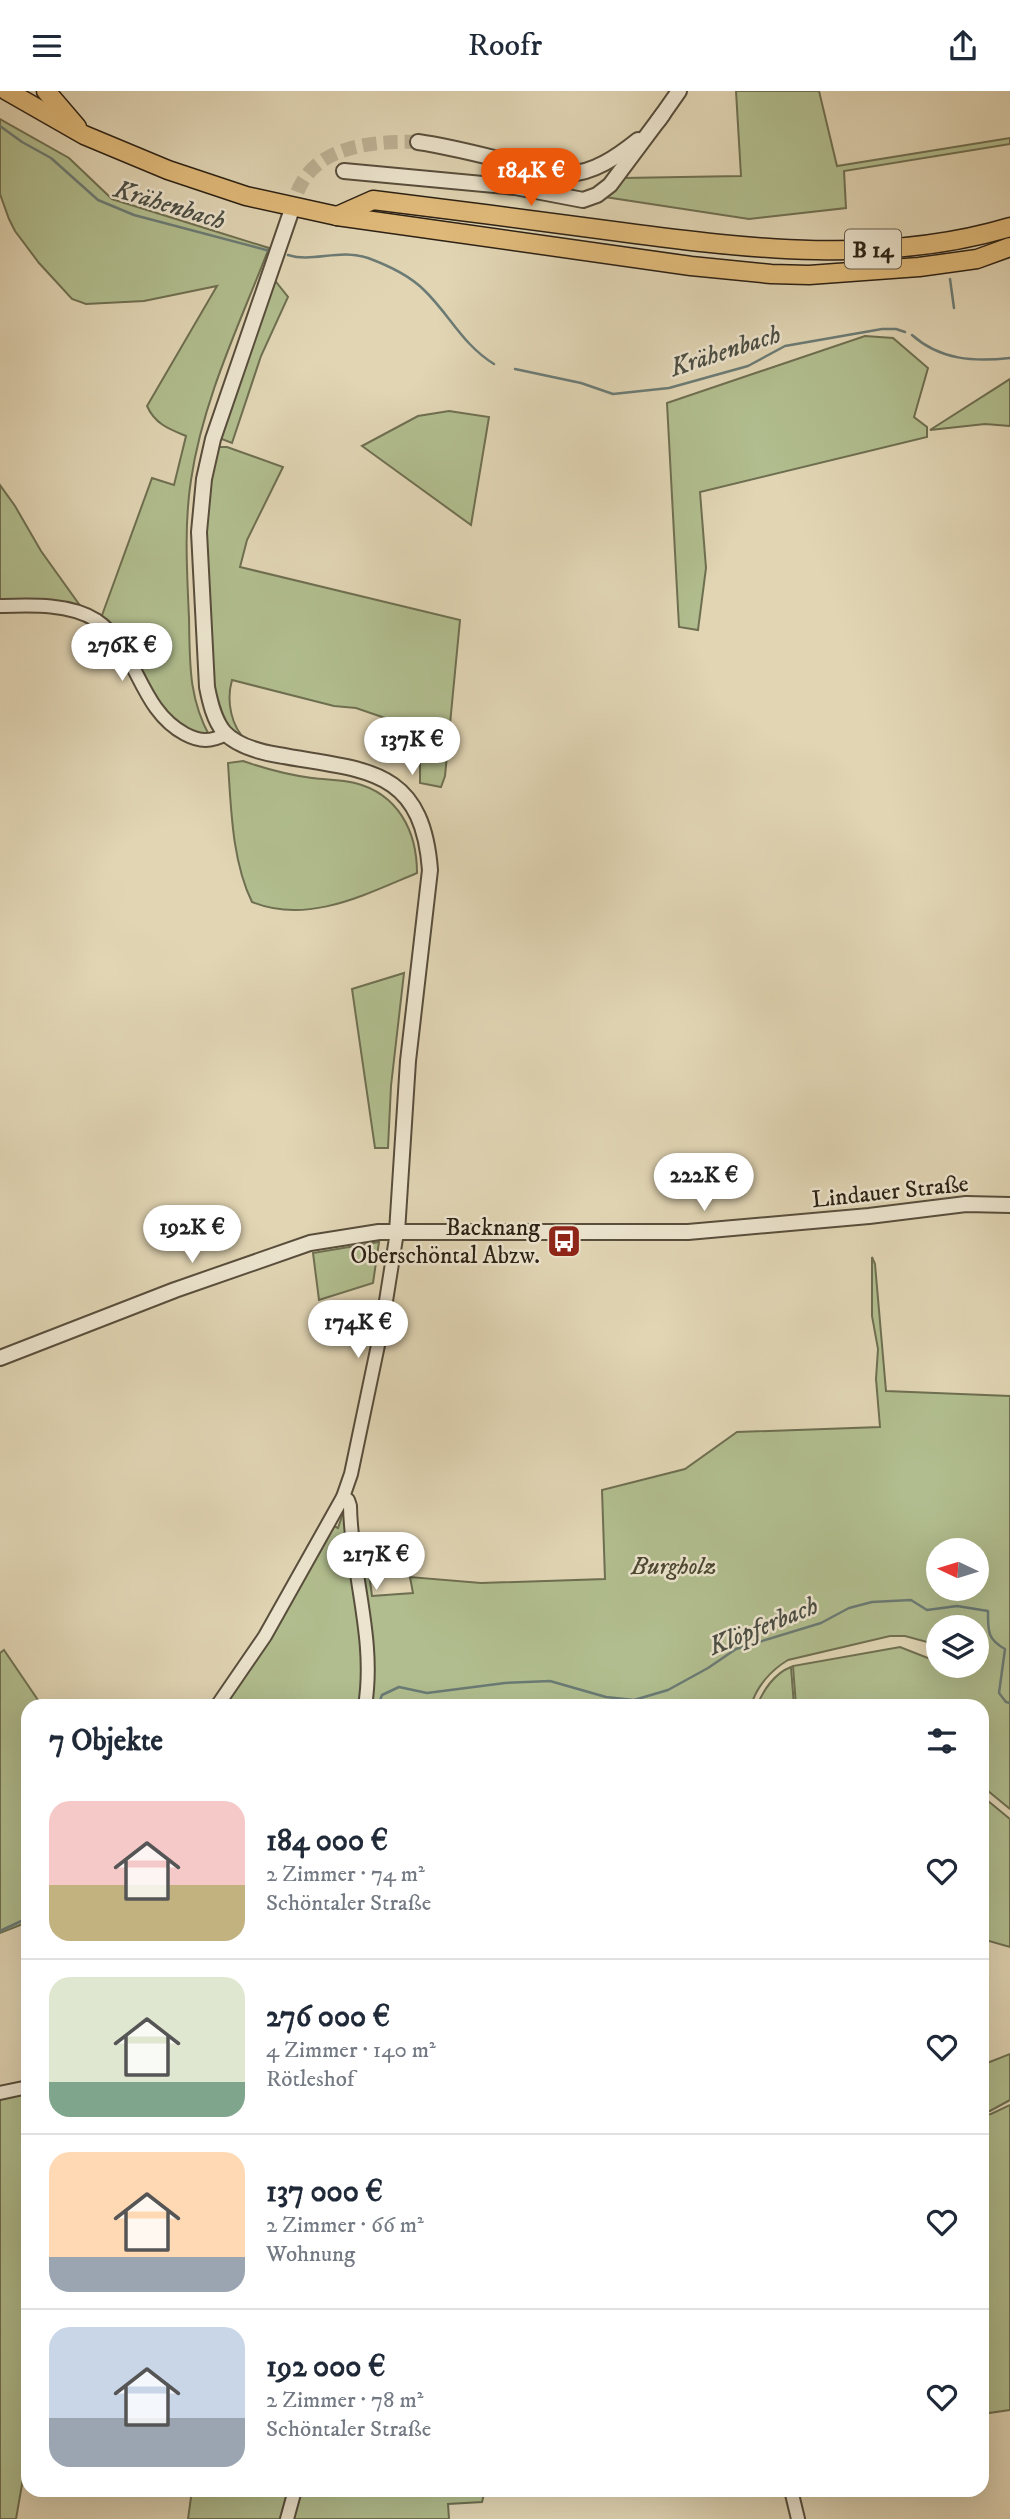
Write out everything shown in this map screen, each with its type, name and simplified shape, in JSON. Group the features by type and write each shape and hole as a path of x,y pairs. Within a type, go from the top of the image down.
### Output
{"main road":[{"path":"7,91 84,135 144,161 225,189 337,216 691,267 771,274 809,275 932,266 977,259 1010,245"},
{"path":"46,91 84,135"},
{"name":"B 14","path":"337,216 373,200 724,245 795,251 870,249 950,241 1010,245"},
{"path":"950,241 1010,227"}],"street":[{"path":"344,171 526,188 573,199 591,198 610,185 679,91"},
{"path":"418,142 449,146 566,174 607,161 640,138 663,114"},
{"path":"223,1699 265,1636 342,1497 356,1454 382,1326 397,1232 408,1061 430,870 423,824 398,788 375,773 265,753 245,746 226,734 211,707 207,687 199,532 204,479 213,439 291,212"},
{"path":"0,606 54,608 79,612 89,617 106,629 114,639 127,657 149,701 176,729 201,740 216,739 226,734"},
{"name":"Lindauer Straße","path":"0,1358 175,1290 310,1243 379,1232 688,1232 869,1216 956,1205 1010,1205"},
{"path":"342,1497 348,1500 350,1506 355,1569 368,1644 369,1678 366,1699"},
{"path":"0,2093 21,2088"},
{"path":"287,2519 293,2497"},
{"path":"793,2497 798,2519"}],"green space":[{"path":"736,91 819,91 837,166 1010,138 1010,144 844,171 846,208 749,219 605,197 623,178 741,176"},
{"path":"0,119 69,158 112,199 269,248 213,391 191,480 187,514 190,664 198,708 210,737 169,721 101,618 152,478 174,485 186,436 158,422 147,406 217,286 144,301 86,304 72,299 39,263 9,219 0,194"},
{"path":"273,278 288,297 261,356 232,443 219,438"},
{"path":"865,336 893,338 928,368 914,417 927,427 927,437 700,492 706,568 698,630 679,627 667,403"},
{"path":"1010,379 1010,426 985,424 930,430"},
{"path":"449,411 489,417 471,525 362,446 418,416"},
{"path":"216,447 227,447 283,467 247,540 240,567 460,620 445,776 441,787 420,783 420,730 356,708 334,706 232,680 231,713 237,729 247,741 227,728 212,696 204,505"},
{"path":"0,485 41,551 81,607 0,603"},
{"path":"243,761 294,775 355,783 383,796 394,805 409,829 417,873 357,897 315,908 273,908 252,902 236,852 230,798 228,763"},
{"path":"404,973 391,1086 388,1148 375,1148 352,989"},
{"path":"379,1242 373,1283 319,1300 313,1253"},
{"name":"Burgholz","path":"872,1257 875,1264 886,1391 1010,1396 1010,1809 989,1792 989,1699 795,1699 793,1666 900,1647 926,1657 926,1678 989,1678 989,1615 926,1615 926,1642 905,1636 890,1636 788,1660 765,1680 754,1699 227,1699 332,1525 338,1528 344,1510 347,1512 352,1572 369,1573 372,1596 413,1593 410,1577 481,1583 605,1579 602,1490 685,1469 737,1432 880,1427 876,1379 878,1349 872,1316"},
{"path":"4,1650 37,1699 21,1699 21,1925 0,1933 0,1653"},
{"path":"791,1667 793,1699 760,1699 770,1683"},
{"path":"989,1802 1010,1819 1010,1947 989,1941"},
{"path":"1010,2054 1010,2100 990,2111 989,2111 989,2062"},
{"path":"21,2092 21,2490 16,2519 0,2519 0,2097"},
{"path":"1010,2105 1010,2410 989,2413 989,2114"},
{"path":"191,2497 483,2497 482,2502 448,2504 449,2519 188,2519"}],"waterway":[{"name":"Krähenbach","path":"0,126 51,158 98,200 134,215 270,251"},
{"name":"Krähenbach","path":"288,255 357,255 398,271 424,290 473,348 494,364"},
{"path":"950,279 954,308"},
{"name":"Krähenbach","path":"515,369 581,383 613,394 669,388 748,366 785,346 882,329 905,332"},
{"name":"Krähenbach","path":"912,335 934,350 958,357 983,360 1010,358"},
{"name":"Klöpferbach","path":"637,1699 668,1690 736,1649 821,1623 849,1608 872,1602 911,1600 927,1610 957,1606 988,1611 990,1634 995,1642 1005,1649 999,1693 1010,1703"},
{"name":"Klöpferbach","path":"381,1699 382,1695 399,1687 427,1693 505,1683 550,1681 606,1697 625,1699"},
{"name":"Klöpferbach","path":"0,1931 21,1921"}],"tunnel":[{"path":"291,212 303,181 325,159 354,147 387,142 418,142"}],"place":[{"name":"Backnang Oberschöntal Abzw.","path":"564,1241"}]}
